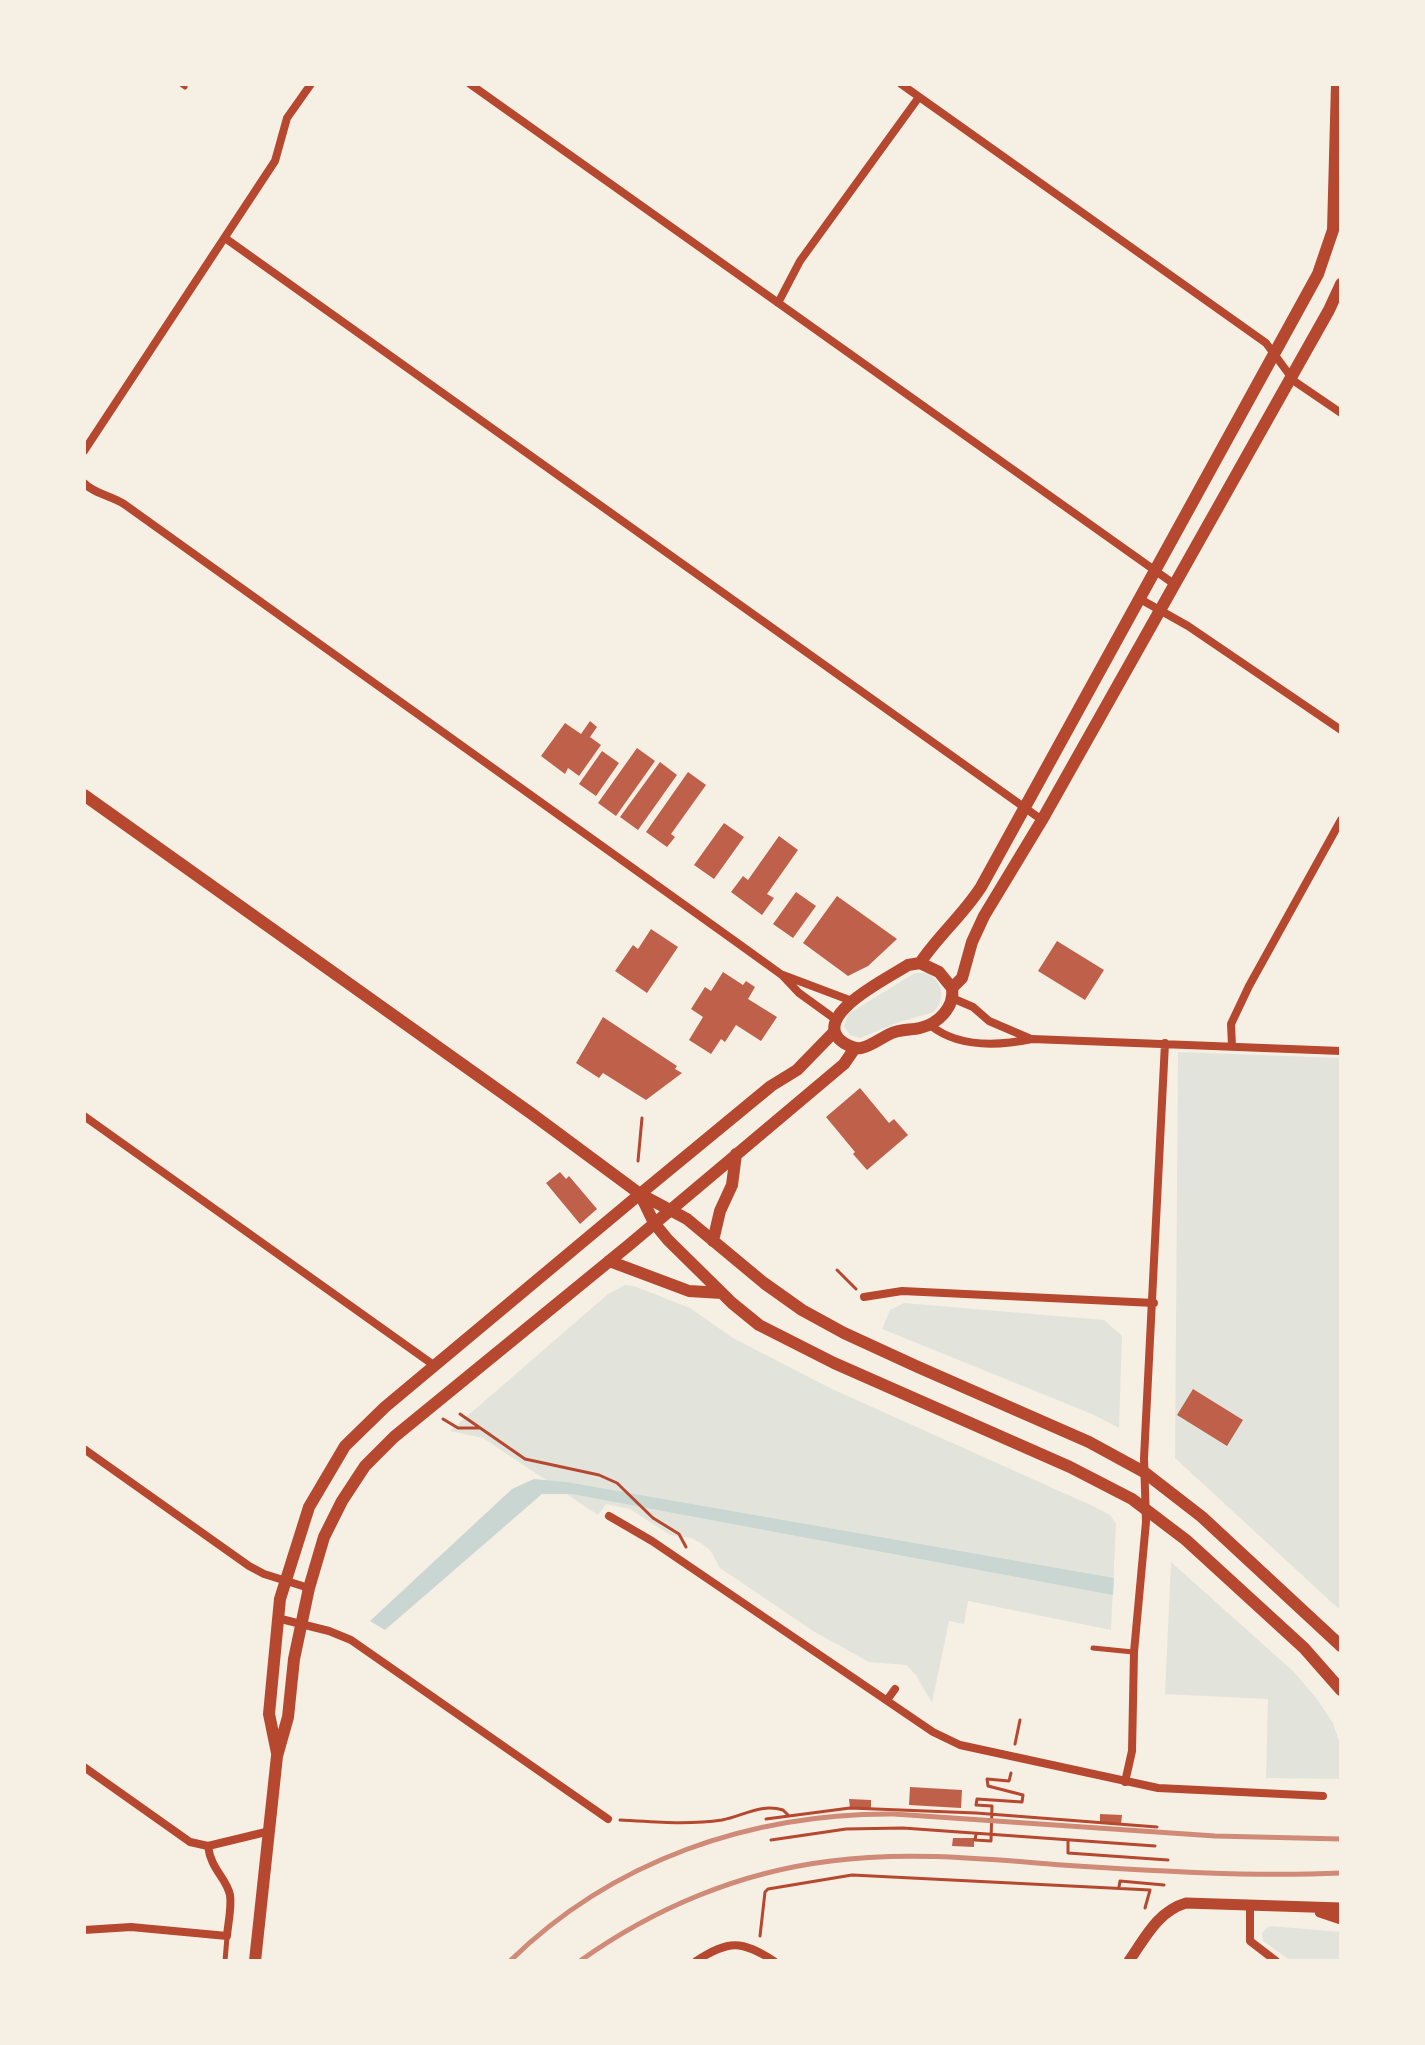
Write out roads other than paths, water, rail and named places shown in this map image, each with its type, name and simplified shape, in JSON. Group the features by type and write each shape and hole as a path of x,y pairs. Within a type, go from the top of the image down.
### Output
{"main road":[{"path":"920,963 930,947 950,929 971,902 1318,274 1331,242 1335,217 1337,84"},
{"path":"834,1026 840,1040 855,1048 863,1048 895,1032 930,1025 946,1011 952,993 962,978 976,929 1042,820 1335,301 1341,284"},
{"path":"84,795 640,1194 671,1208 771,1288 844,1333 1089,1442 1144,1472 1202,1517 1341,1646"},
{"path":"277,1756 269,1714 277,1618 284,1580 309,1507 335,1459 355,1434 771,1086 797,1070 852,1001 908,965 920,963 939,972 952,993"},
{"path":"255,1961 277,1756 288,1717 300,1623 324,1537 353,1483 378,1452 844,1064 855,1048"},
{"path":"713,1241 720,1211 732,1185 736,1154"},
{"path":"640,1194 654,1223 668,1240 759,1325 788,1342 1084,1473 1146,1509 1186,1540 1304,1648 1341,1690"},
{"path":"609,1261 689,1291 722,1293"}],"street":[{"path":"84,451 275,161 287,118 311,84"},
{"path":"470,84 1174,584"},
{"path":"901,84 1260,338 1275,353 1291,377 1341,413"},
{"path":"778,303 800,261 919,97"},
{"path":"225,238 1042,820"},
{"path":"85,486 124,504 782,975 834,1026"},
{"path":"1140,599 1211,640 1341,730"},
{"path":"1232,1046 1231,1024 1249,986 1341,820"},
{"path":"782,975 852,1001"},
{"path":"952,993 989,1021 1032,1039"},
{"path":"930,1025 941,1034 977,1043 1002,1045 1032,1039 1341,1051"},
{"path":"1125,1782 1132,1751 1134,1652 1146,1509 1144,1472 1165,1043"},
{"path":"84,1116 435,1366"},
{"path":"864,1297 902,1291 1154,1303"},
{"path":"84,1449 249,1566 309,1588"},
{"path":"609,1516 690,1561 933,1732 960,1745 1171,1790 1323,1796"},
{"path":"277,1618 341,1635 362,1647 608,1819"},
{"path":"887,1700 895,1689"},
{"path":"84,1767 183,1838 208,1846 270,1831"},
{"path":"87,1928 131,1927 227,1936 230,1897 212,1865 208,1846"},
{"path":"1129,1961 1156,1923 1171,1909 1194,1902 1341,1908"},
{"path":"1250,1905 1250,1941 1276,1961"},
{"path":"1311,1909 1341,1919"},
{"path":"696,1961 721,1946 741,1944 774,1961"}],"lane":[{"path":"1093,1648 1134,1652"},
{"path":"225,1961 227,1936"}],"railway":[{"path":"510,1961 550,1926 593,1895 639,1870 687,1849 737,1833 788,1822 894,1814 1215,1836 1341,1839"},
{"path":"580,1961 638,1925 699,1895 764,1874 831,1861 917,1856 1202,1873 1341,1873"}]}
